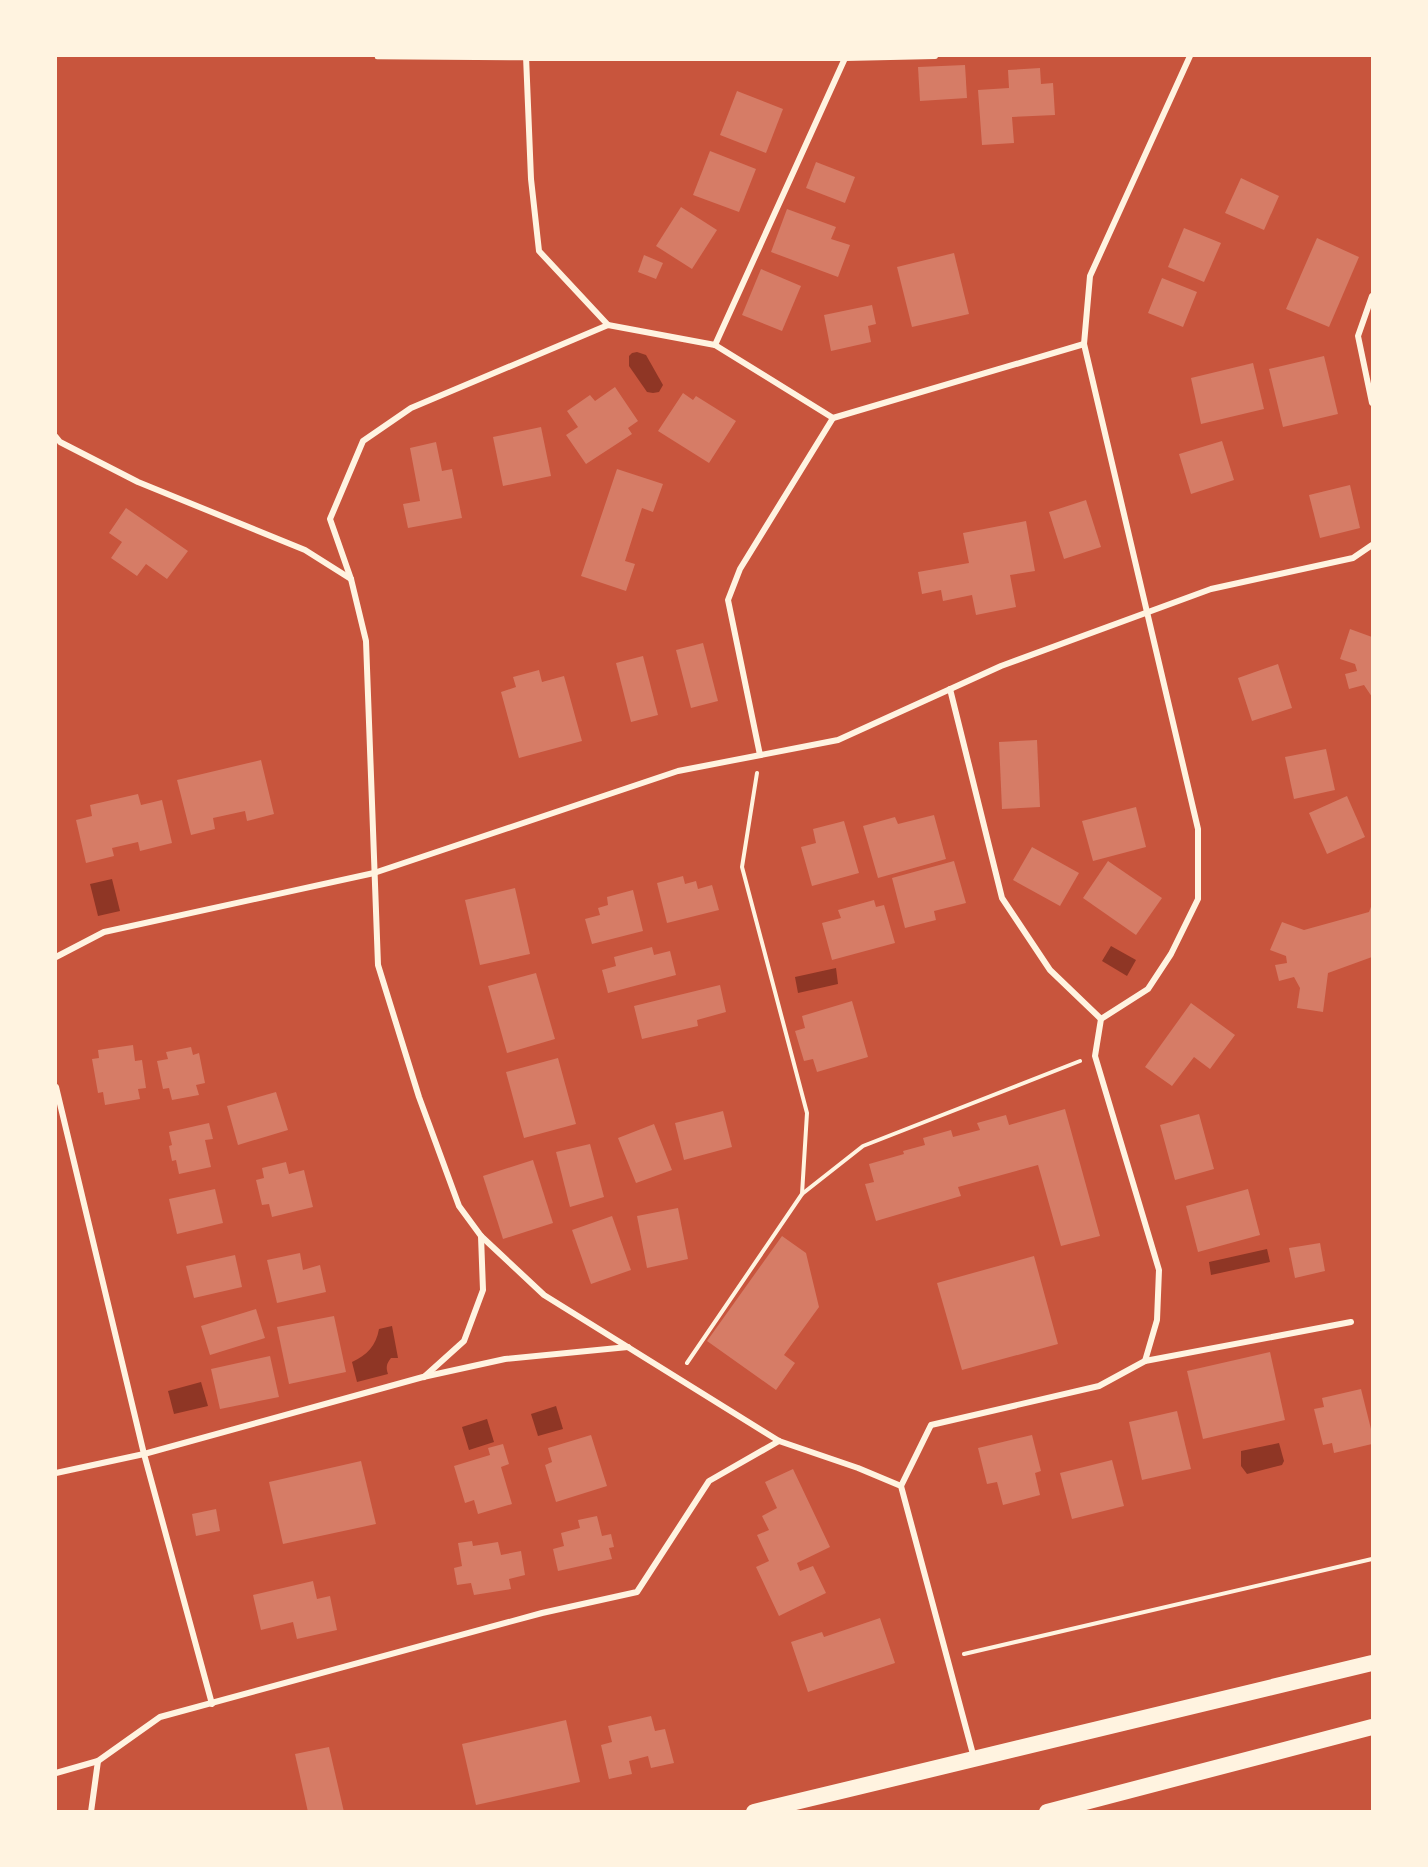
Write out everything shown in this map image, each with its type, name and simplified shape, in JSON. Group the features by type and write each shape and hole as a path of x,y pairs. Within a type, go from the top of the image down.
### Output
{"highway":[{"path":"754,1812 1372,1663"},
{"path":"1047,1812 1372,1727"}],"street":[{"path":"608,325 539,251 531,179 526,57 934,56"},
{"path":"1144,1361 1157,1320 1159,1270 1095,1056 1101,1019 1148,989 1171,954 1198,899 1198,829 1084,344 1090,276 1190,56"},
{"path":"715,345 846,57"},
{"path":"1372,297 1358,336 1372,403"},
{"path":"833,418 715,345 608,325 411,408 363,441 330,519 351,579 366,641 378,965 419,1097 459,1206 481,1236 544,1295 779,1441 858,1468 901,1486"},
{"path":"760,755 728,600 740,569 833,418 1084,344"},
{"path":"57,442 138,482 305,550 351,579"},
{"path":"56,957 104,932 374,873 678,771 838,740 1001,666 1146,613 1211,590 1353,558 1372,545"},
{"path":"950,689 1002,897 1050,970 1101,1019"},
{"path":"56,1087 144,1454 212,1704"},
{"path":"423,1377 464,1341 483,1290 481,1236"},
{"path":"974,1758 901,1486 931,1425 1099,1386 1144,1361 1351,1322"},
{"path":"56,1473 144,1454 423,1377 505,1359 628,1347"},
{"path":"56,1773 98,1761 160,1718 542,1613 637,1592 709,1480 779,1441"},
{"path":"91,1812 98,1761"}],"lane":[{"path":"377,56 526,57"}],"path":[{"path":"760,755 742,867 807,1113 802,1194"},
{"path":"676,1377 802,1194 863,1146 1095,1056"},
{"path":"947,1657 1372,1559"}],"shaded area":[{"path":"637,352 646,355 663,385 659,392 647,392 629,366 629,356"},
{"path":"112,879 120,911 98,916 90,884"},
{"path":"1111,946 1136,960 1127,976 1102,961"},
{"path":"836,968 838,984 798,993 795,977"},
{"path":"1267,1249 1270,1262 1211,1275 1209,1262"},
{"path":"392,1326 398,1358 389,1360 388,1374 357,1382 352,1362 370,1349 379,1329"},
{"path":"201,1382 208,1406 174,1414 168,1391"},
{"path":"556,1406 563,1429 538,1436 531,1414"},
{"path":"487,1419 494,1442 469,1450 462,1427"},
{"path":"1279,1443 1284,1461 1282,1465 1247,1474 1241,1466 1241,1451"}],"building":[{"path":"965,65 967,98 920,101 918,67"},
{"path":"1040,68 1041,84 1053,83 1055,115 1012,117 1014,143 982,145 978,90 1009,88 1008,70"},
{"path":"737,91 783,109 766,153 720,135"},
{"path":"710,151 756,169 739,212 693,195"},
{"path":"816,162 855,177 845,203 806,188"},
{"path":"1241,178 1279,196 1264,230 1225,213"},
{"path":"681,207 717,230 692,269 656,246"},
{"path":"787,209 836,227 831,239 850,245 838,277 771,252"},
{"path":"1184,228 1221,243 1204,282 1168,267"},
{"path":"1317,238 1359,257 1329,327 1286,309"},
{"path":"954,253 969,314 912,327 897,267"},
{"path":"644,255 663,263 656,279 638,272"},
{"path":"761,269 801,286 782,331 742,315"},
{"path":"1162,278 1197,292 1183,327 1148,313"},
{"path":"872,305 876,324 868,326 871,342 831,351 824,315"},
{"path":"1324,356 1338,414 1283,427 1269,369"},
{"path":"1253,363 1264,409 1201,424 1191,378"},
{"path":"615,387 638,421 628,428 632,434 586,464 566,435 578,427 567,411 590,395 595,401"},
{"path":"683,393 693,400 696,396 736,421 709,463 658,431"},
{"path":"541,427 551,476 503,486 493,437"},
{"path":"1222,441 1234,480 1191,494 1179,454"},
{"path":"436,442 442,471 452,469 462,518 408,528 403,504 420,501 410,448"},
{"path":"617,469 663,484 653,512 642,508 625,561 635,564 626,591 581,576"},
{"path":"1350,485 1360,528 1320,538 1309,495"},
{"path":"1086,500 1101,547 1064,559 1049,512"},
{"path":"126,508 188,551 167,579 146,564 137,576 111,558 122,542 109,533"},
{"path":"1026,521 1035,571 1010,575 1016,607 976,615 972,595 943,601 941,590 922,594 918,572 969,563 963,533"},
{"path":"1350,629 1372,637 1372,697 1364,685 1349,689 1345,674 1357,671 1355,664 1340,659"},
{"path":"703,643 718,701 691,708 676,650"},
{"path":"643,656 658,715 631,722 616,663"},
{"path":"1278,664 1292,708 1252,721 1238,678"},
{"path":"539,670 542,682 564,676 582,741 519,758 501,692 516,687 513,677"},
{"path":"1037,740 1040,807 1002,809 999,742"},
{"path":"1326,749 1335,790 1294,799 1285,757"},
{"path":"261,760 274,814 247,821 245,811 213,818 215,829 191,835 177,780"},
{"path":"138,794 141,805 162,800 172,843 140,851 138,842 112,848 114,856 86,863 76,820 92,816 90,805"},
{"path":"1347,796 1365,837 1327,854 1309,813"},
{"path":"1136,807 1146,847 1093,861 1082,821"},
{"path":"934,815 946,859 878,878 863,826 895,817 898,824"},
{"path":"844,821 859,873 812,886 801,847 816,843 813,829"},
{"path":"1032,847 1079,873 1060,906 1013,880"},
{"path":"954,861 966,903 934,911 936,920 905,928 892,878"},
{"path":"1108,861 1162,898 1136,935 1083,898"},
{"path":"683,876 685,884 696,881 698,889 712,885 719,910 667,923 657,883"},
{"path":"515,888 530,954 480,965 465,900"},
{"path":"633,890 643,931 592,944 585,919 600,915 598,908 608,905 607,897"},
{"path":"874,900 876,907 884,905 895,943 832,960 822,923 841,918 838,910"},
{"path":"1372,904 1372,957 1328,973 1323,1012 1297,1008 1300,988 1294,977 1279,981 1275,965 1287,963 1286,956 1270,950 1282,922 1304,930 1369,912"},
{"path":"652,947 654,955 670,951 676,975 608,993 602,970 616,966 614,957"},
{"path":"536,973 555,1039 507,1053 488,986"},
{"path":"720,985 726,1012 697,1020 698,1026 642,1039 634,1006"},
{"path":"852,1001 868,1057 817,1072 813,1059 804,1061 795,1031 805,1028 802,1016"},
{"path":"1191,1003 1235,1035 1210,1069 1194,1057 1172,1086 1145,1067"},
{"path":"133,1045 135,1061 142,1060 146,1088 138,1089 140,1099 105,1105 103,1092 98,1093 92,1059 99,1058 98,1050"},
{"path":"191,1047 193,1055 199,1053 205,1083 196,1085 199,1095 172,1100 169,1088 163,1089 157,1061 168,1059 166,1052"},
{"path":"558,1058 576,1124 524,1138 506,1072"},
{"path":"276,1092 288,1130 238,1145 227,1106"},
{"path":"1065,1109 1100,1236 1061,1246 1038,1165 958,1187 961,1196 876,1221 865,1184 874,1182 869,1164 904,1154 903,1151 925,1145 923,1138 951,1130 953,1137 980,1130 977,1123 1006,1115 1009,1125"},
{"path":"723,1111 732,1147 684,1160 675,1123"},
{"path":"1199,1114 1214,1169 1175,1180 1160,1125"},
{"path":"209,1123 213,1139 205,1140 211,1167 179,1174 176,1160 172,1161 169,1132"},
{"path":"654,1124 672,1170 636,1183 618,1138"},
{"path":"590,1144 604,1197 570,1207 556,1152"},
{"path":"533,1160 553,1223 503,1239 483,1176"},
{"path":"286,1162 289,1174 304,1170 313,1207 272,1217 269,1204 262,1205 256,1180 264,1178 262,1168"},
{"path":"215,1189 223,1223 177,1234 169,1199"},
{"path":"1248,1189 1260,1235 1198,1252 1186,1206"},
{"path":"678,1208 688,1259 647,1268 637,1216"},
{"path":"612,1216 631,1270 591,1284 572,1230"},
{"path":"782,1236 806,1253 819,1307 784,1355 795,1363 776,1390 707,1341"},
{"path":"1320,1243 1325,1271 1295,1278 1289,1248"},
{"path":"300,1253 303,1270 320,1265 326,1292 277,1303 267,1260"},
{"path":"235,1255 242,1287 194,1298 186,1266"},
{"path":"1034,1256 1058,1344 962,1370 937,1283"},
{"path":"256,1309 265,1338 210,1355 201,1326"},
{"path":"334,1316 346,1372 289,1384 277,1327"},
{"path":"1270,1352 1285,1420 1203,1439 1187,1371"},
{"path":"270,1356 279,1397 220,1409 211,1369"},
{"path":"1361,1389 1372,1433 1372,1444 1334,1453 1332,1443 1323,1445 1314,1409 1324,1407 1322,1398"},
{"path":"1177,1411 1191,1469 1142,1480 1129,1422"},
{"path":"591,1435 607,1486 556,1502 545,1465 552,1462 548,1448"},
{"path":"1032,1435 1041,1471 1035,1473 1040,1495 1003,1505 997,1482 987,1484 978,1448"},
{"path":"503,1444 509,1464 501,1467 512,1504 478,1514 474,1500 465,1503 454,1466 490,1455 488,1448"},
{"path":"1112,1460 1124,1506 1072,1519 1060,1473"},
{"path":"361,1461 376,1524 283,1544 269,1482"},
{"path":"793,1469 830,1547 797,1563 800,1571 813,1566 826,1593 779,1616 756,1567 769,1561 757,1535 769,1530 762,1516 777,1508 765,1482"},
{"path":"216,1509 220,1531 196,1536 192,1514"},
{"path":"597,1516 602,1536 611,1534 614,1547 609,1548 612,1559 558,1571 553,1549 564,1546 561,1533 580,1528 578,1520"},
{"path":"472,1541 473,1546 498,1542 501,1555 521,1551 525,1575 509,1579 511,1589 474,1595 471,1583 457,1585 454,1568 462,1566 458,1543"},
{"path":"313,1581 317,1599 330,1596 337,1630 297,1639 293,1622 261,1630 253,1595"},
{"path":"880,1618 895,1663 808,1692 791,1642 822,1632 824,1637"},
{"path":"651,1716 655,1731 665,1729 674,1763 651,1768 648,1756 629,1761 632,1774 609,1779 601,1745 612,1742 608,1726"},
{"path":"566,1720 580,1782 476,1805 462,1744"},
{"path":"329,1747 344,1812 308,1812 295,1754"}]}
